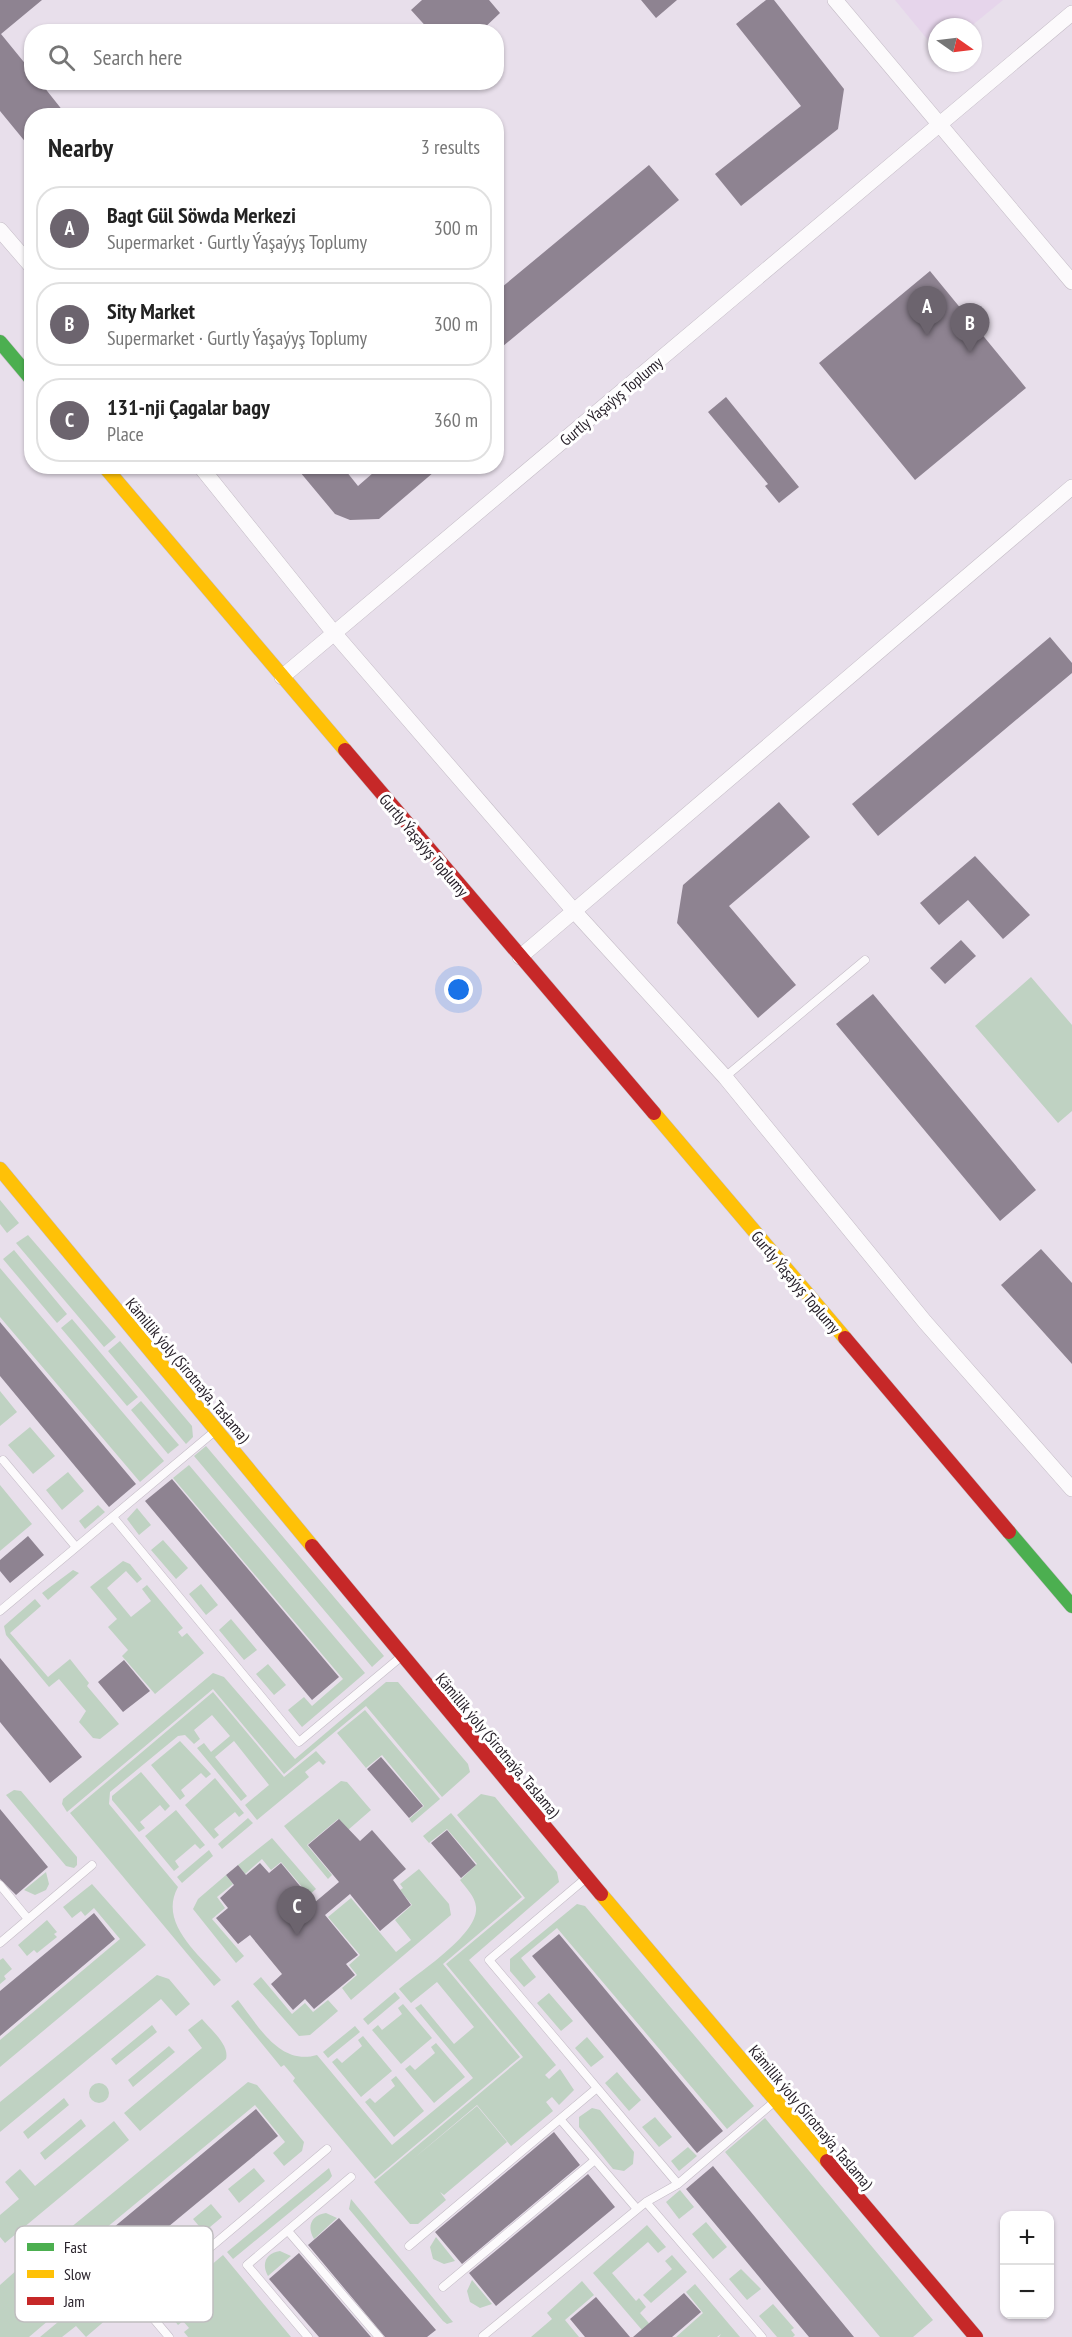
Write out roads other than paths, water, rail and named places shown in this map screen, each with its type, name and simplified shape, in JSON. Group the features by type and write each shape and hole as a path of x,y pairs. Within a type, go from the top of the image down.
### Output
{"street":[{"path":"835,0 1072,282"},
{"name":"Gurtly Ýaşaýyş Toplumy","path":"282,677 1072,13"},
{"path":"0,230 24,258"},
{"path":"0,342 24,370"},
{"name":"Gurtly Ýaşaýyş Toplumy","path":"111,474 1072,1606"},
{"path":"206,474 334,633 574,911 725,1077 925,1322 1072,1489"},
{"path":"520,957 1072,487"},
{"name":"Kämillik ýoly (Sirotnaýa, Taslama)","path":"0,1169 587,1878 976,2337"}],"lane":[{"path":"725,1077 865,960"},
{"path":"0,1611 216,1430"},
{"path":"3,1460 76,1547"},
{"path":"113,1517 299,1742 403,1656"},
{"path":"0,1943 92,1865"},
{"path":"587,1878 489,1960 678,2184"},
{"path":"0,1885 28,1919"},
{"path":"409,2246 597,2088"},
{"path":"483,2336 646,2202 678,2184 775,2101"},
{"path":"560,2119 638,2209"},
{"path":"213,2245 327,2149"},
{"path":"443,2287 595,2160"},
{"path":"308,2337 247,2265 351,2177"},
{"path":"646,2202 762,2337"},
{"path":"288,2231 379,2337"},
{"path":"156,2322 169,2337"}],"place":[{"name":"Bagt Gül Söwda Merkezi","path":"927,336"},
{"name":"Sity Market","path":"970,353"},
{"name":"131-nji Çagalar bagy","path":"297,1936"}]}
